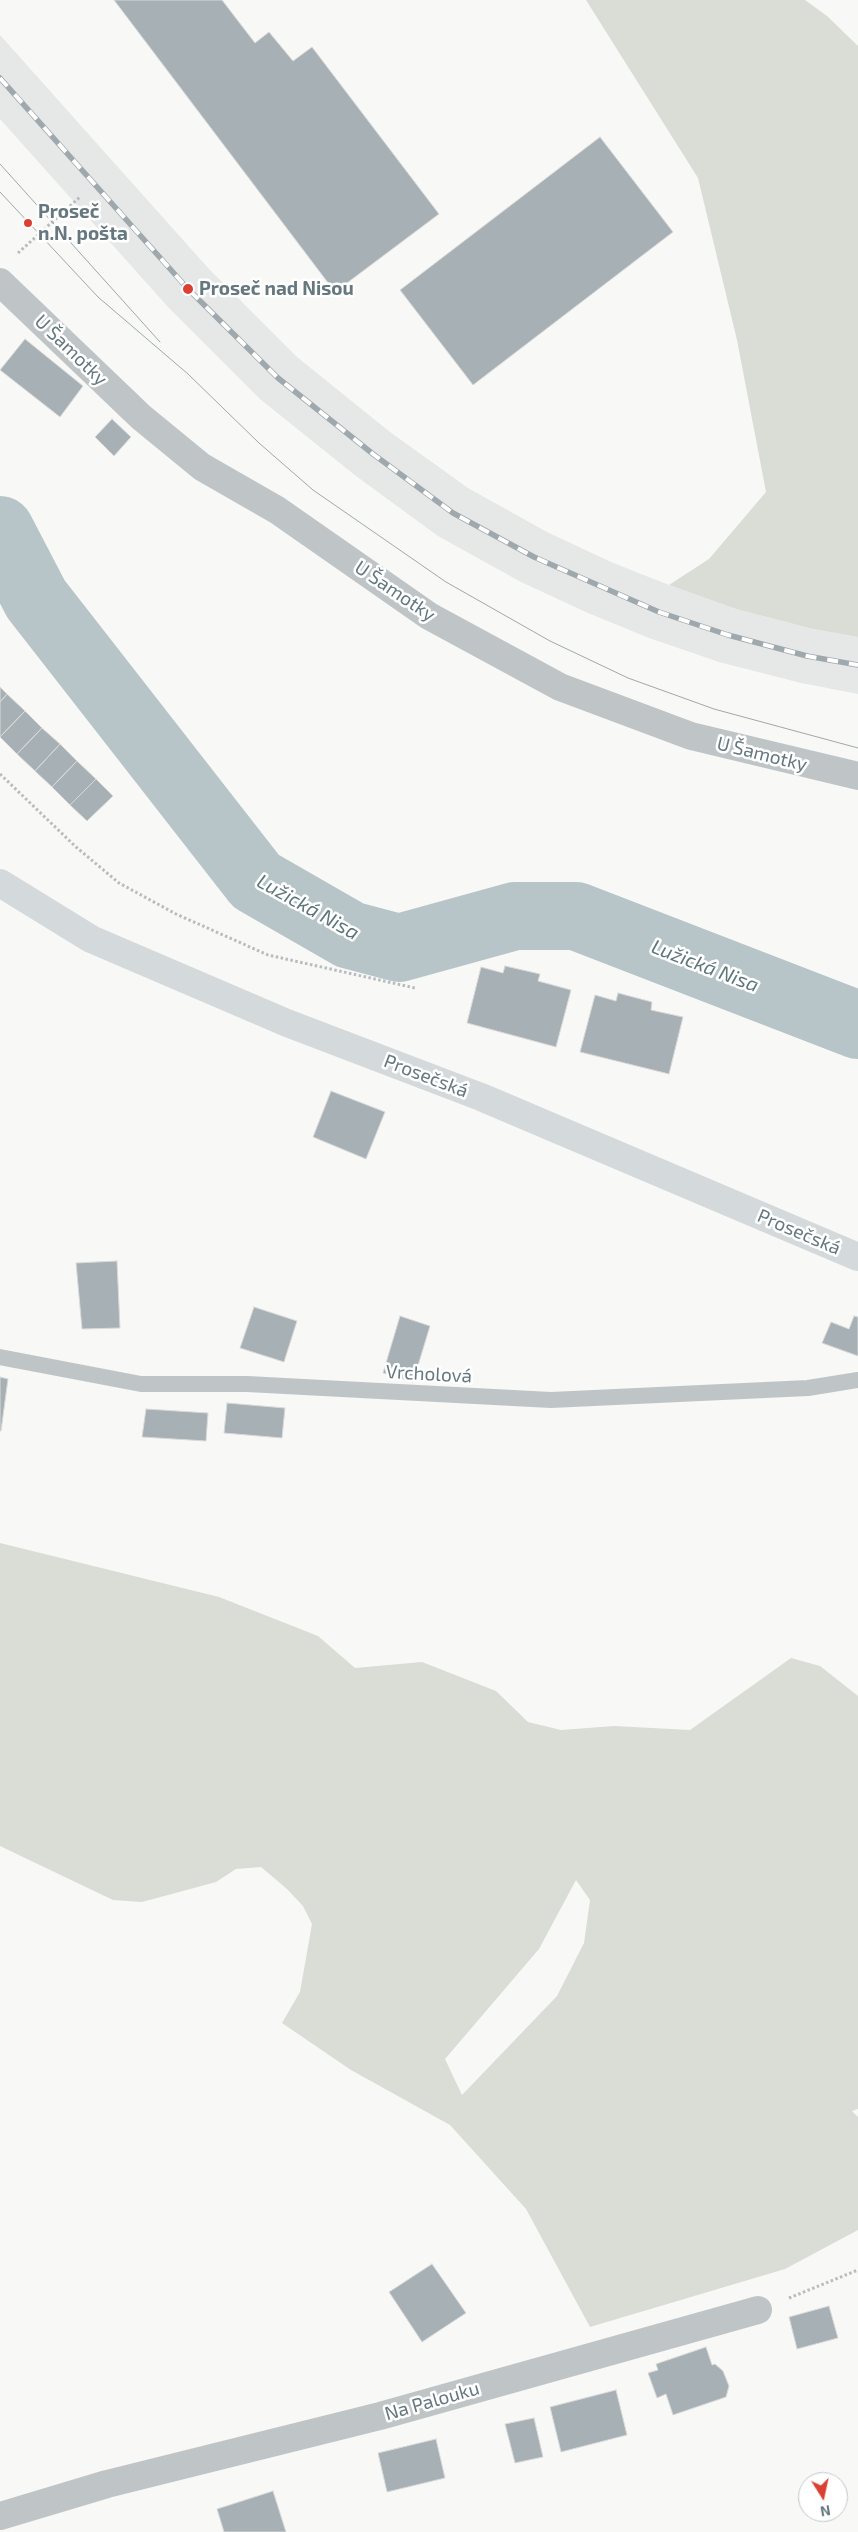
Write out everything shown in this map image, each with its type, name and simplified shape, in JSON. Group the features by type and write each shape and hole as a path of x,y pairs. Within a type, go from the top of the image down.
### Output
{"main road":[{"name":"Prosečská","path":"0,883 91,938 287,1023 481,1097 858,1257"}],"street":[{"name":"U Šamotky","path":"6,270 141,417 202,467 277,510 430,616 560,687 681,733 781,760 858,776"},
{"name":"Na Palouku","path":"0,2516 107,2484 380,2416 758,2310"}],"lane":[{"name":"Vrcholová","path":"0,1357 141,1384 247,1384 551,1400 808,1388 858,1380"}],"path":[{"path":"6,270 81,196"},
{"path":"0,774 76,847 119,883 176,914 268,956 415,988"},
{"path":"758,2310 858,2270"}],"shaded area":[{"path":"586,0 805,0 827,16 858,46 858,637 813,629 736,609 669,585 709,559 766,492 737,340 698,178"},
{"path":"0,35 209,269 297,357 390,432 468,488 547,532 611,562 736,609 813,629 858,637 858,694 801,683 719,662 649,638 588,613 521,582 438,536 356,476 260,399 168,307 0,119"},
{"path":"0,1543 219,1597 318,1636 355,1668 422,1662 496,1691 528,1722 561,1730 614,1726 690,1730 791,1658 820,1666 858,1696 858,2109 852,2111 858,2117 858,2230 785,2269 590,2327 526,2209 450,2125 351,2070 282,2023 300,1992 312,1924 303,1906 287,1889 261,1867 236,1869 216,1882 142,1902 113,1900 0,1846","holes":["576,1880 590,1900 584,1943 557,1996 462,2095 445,2059 539,1949"]}],"building":[{"path":"114,0 222,0 255,43 269,32 293,61 312,47 439,214 335,292"},
{"path":"600,137 673,232 473,385 400,290"},
{"path":"25,339 83,386 60,417 0,370"},
{"path":"112,419 131,437 114,456 95,437"},
{"path":"0,687 7,694 0,702"},
{"path":"7,694 25,711 0,737 0,702"},
{"path":"25,711 42,728 17,754 0,737"},
{"path":"42,728 60,744 35,771 17,754"},
{"path":"60,744 77,761 52,787 35,771"},
{"path":"77,761 96,779 70,805 52,787"},
{"path":"96,779 113,796 87,821 70,805"},
{"path":"505,966 540,974 538,981 571,990 556,1047 467,1023 481,967 503,973"},
{"path":"618,993 652,1002 651,1010 683,1017 669,1074 580,1052 595,995 616,1001"},
{"path":"331,1091 385,1112 366,1159 313,1137"},
{"path":"117,1261 120,1328 82,1329 76,1263"},
{"path":"254,1307 297,1321 284,1362 240,1348"},
{"path":"400,1316 430,1326 413,1382 383,1373"},
{"path":"854,1316 858,1317 858,1356 822,1343 831,1322 849,1329"},
{"path":"0,1377 8,1379 1,1431 0,1431"},
{"path":"227,1403 285,1408 282,1438 224,1433"},
{"path":"146,1409 208,1413 206,1441 142,1437"},
{"path":"432,2264 466,2313 422,2342 389,2292"},
{"path":"829,2306 838,2338 797,2349 789,2317"},
{"path":"706,2347 712,2365 715,2364 723,2371 729,2386 726,2397 673,2415 666,2394 657,2398 648,2373 658,2370 656,2364"},
{"path":"616,2390 627,2435 561,2452 550,2407"},
{"path":"534,2418 543,2457 515,2463 505,2424"},
{"path":"436,2439 445,2478 387,2492 378,2453"},
{"path":"273,2491 286,2532 224,2532 217,2509"}],"waterway":[{"name":"Lužická Nisa","path":"0,530 36,599 256,881 350,935 399,948 515,916 576,916 858,1025"}],"tram line":[{"path":"0,164 160,342"},
{"path":"0,192 98,297 188,374 259,443 313,490 446,582 550,641 628,678 714,709 858,748"}],"railway":[{"path":"0,78 188,289 278,378 373,454 453,513 534,557 659,612 728,635 807,656 858,665"}],"place":[{"name":"Proseč n.N. pošta","path":"28,223"},
{"name":"Proseč nad Nisou","path":"188,289"}]}
